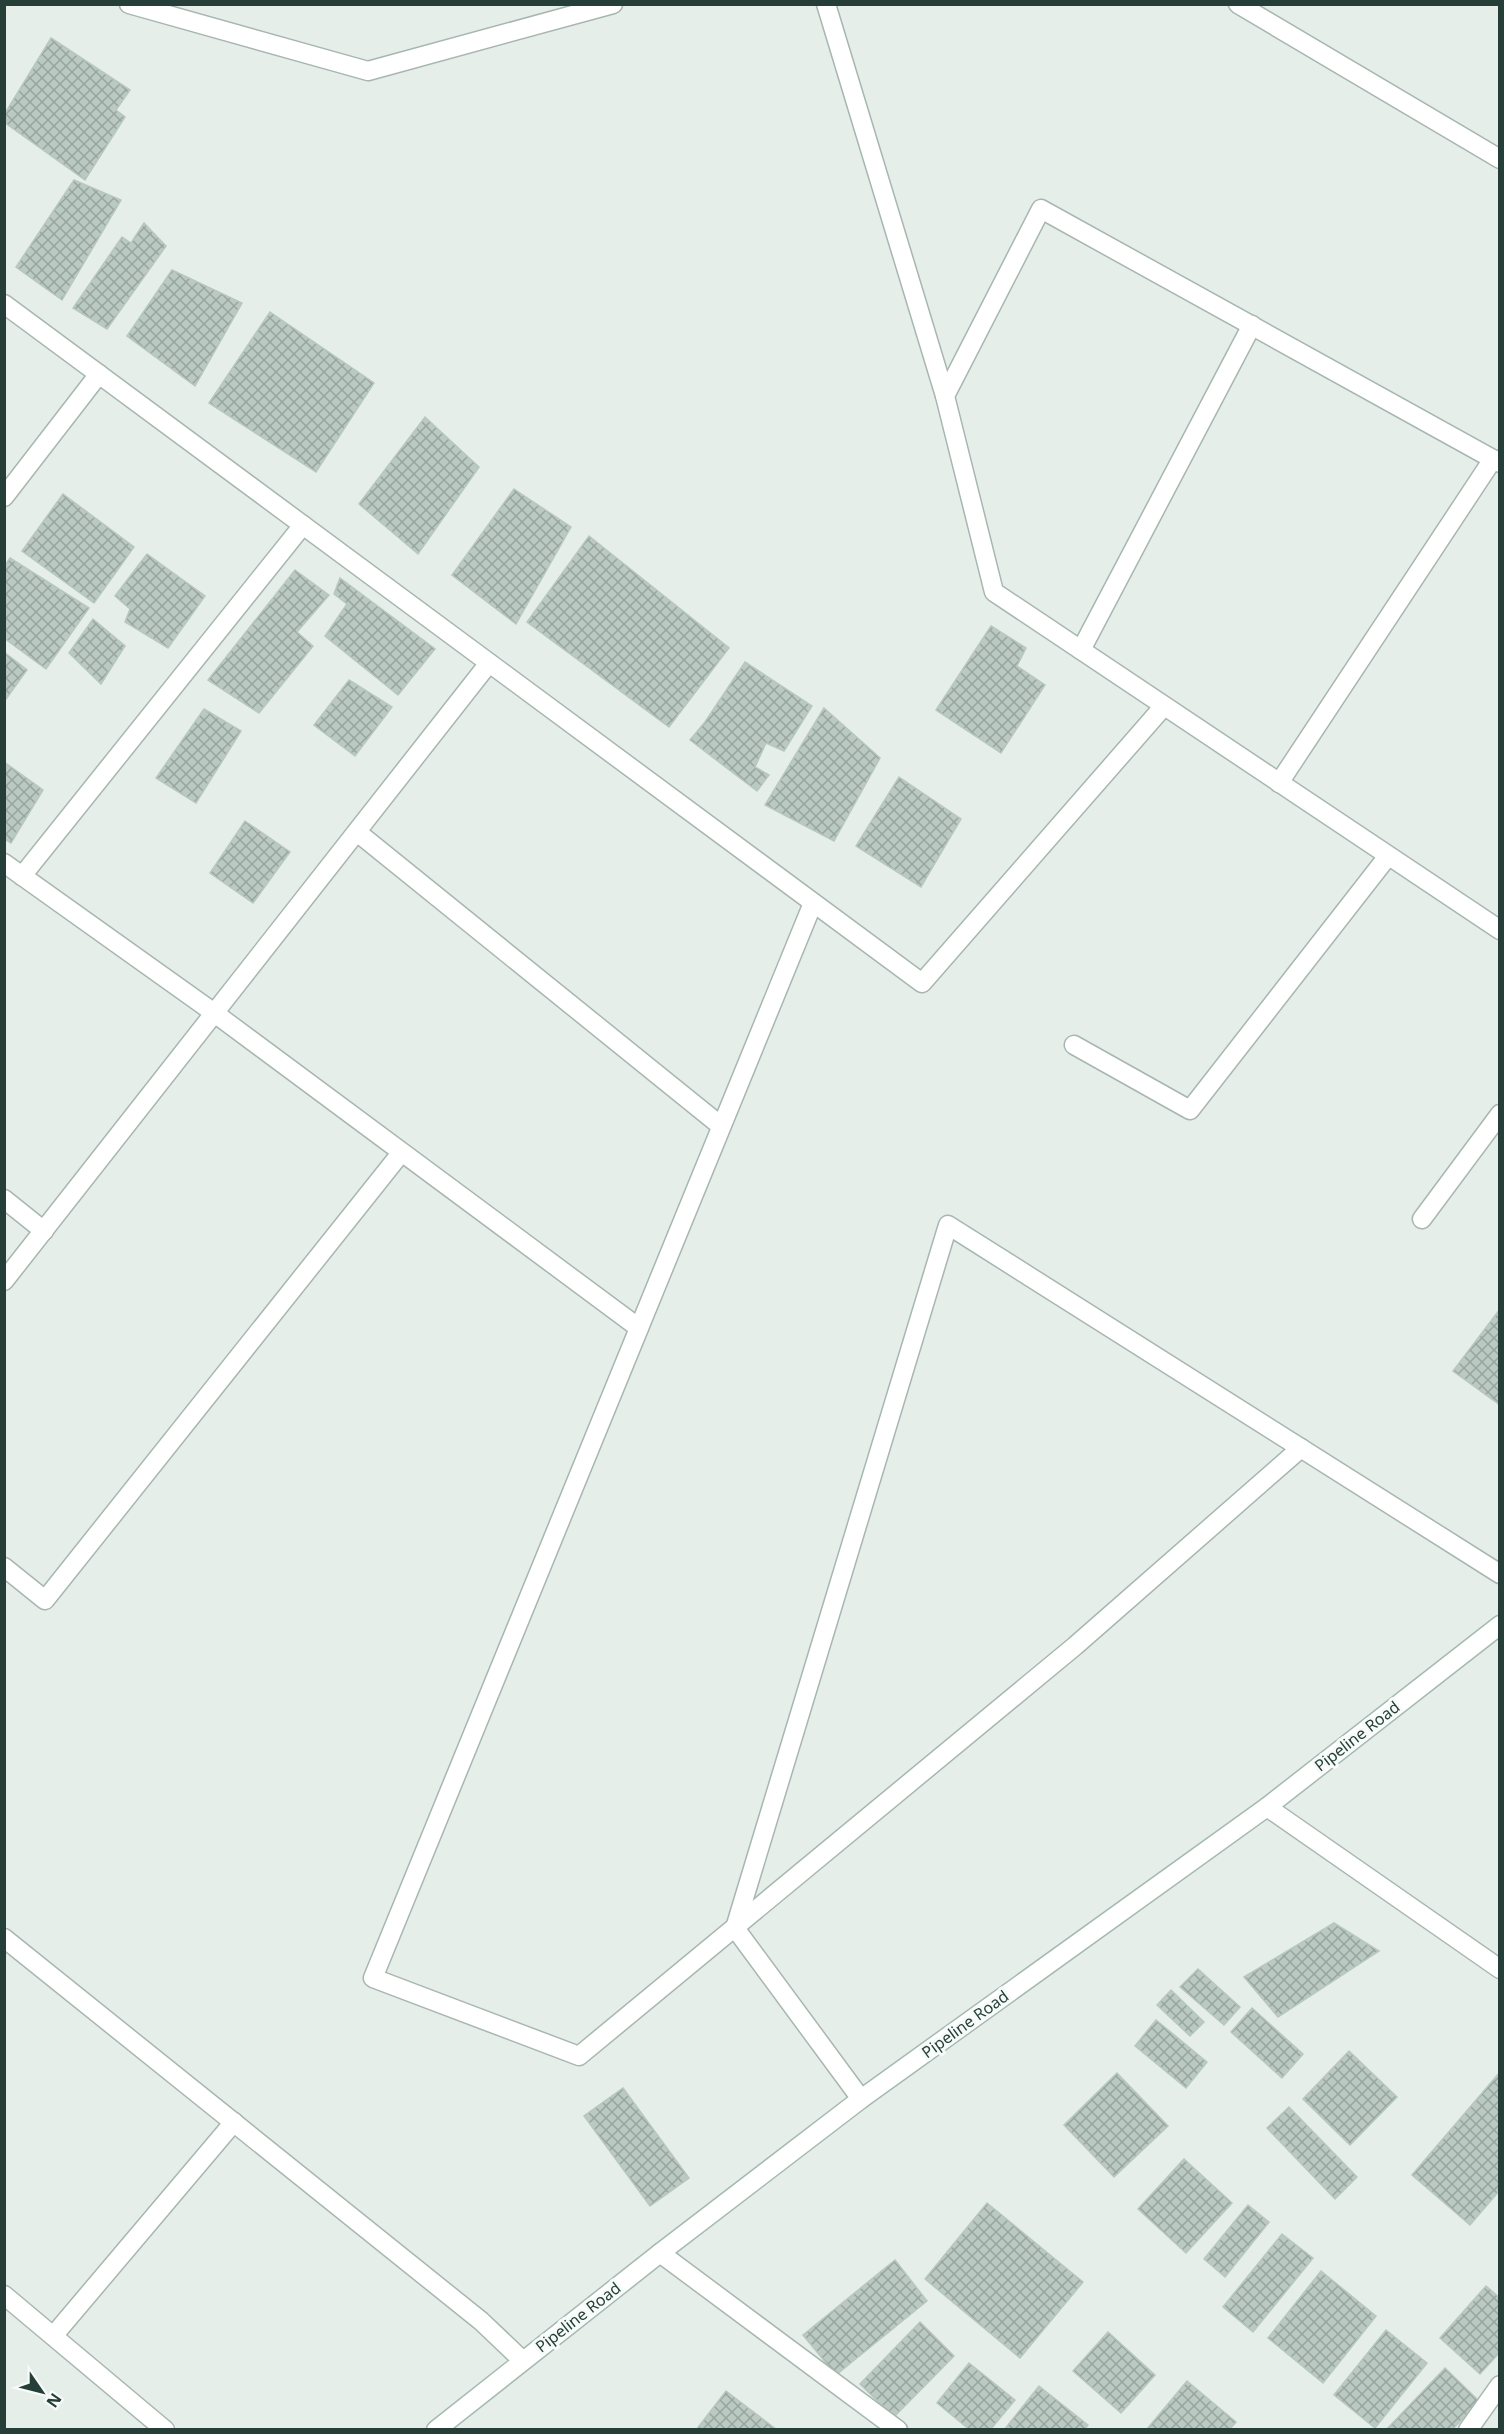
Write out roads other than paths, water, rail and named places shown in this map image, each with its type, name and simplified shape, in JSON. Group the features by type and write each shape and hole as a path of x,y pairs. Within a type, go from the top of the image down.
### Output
{"street":[{"path":"129,4 368,71 613,4"},
{"path":"826,4 945,396 994,592 1500,930"},
{"path":"1238,4 1500,159"},
{"path":"945,396 1041,209 1497,461 1279,783"},
{"path":"4,304 922,983 1164,706"},
{"path":"1081,650 1252,326"},
{"path":"4,497 99,374"},
{"path":"22,876 303,525"},
{"path":"4,1281 489,663"},
{"path":"357,832 721,1126"},
{"path":"1074,1045 1190,1110 1388,856"},
{"path":"4,863 213,1012 639,1328"},
{"path":"813,903 373,1978 579,2056 1075,1646 1301,1448"},
{"path":"1422,1220 1500,1114"},
{"path":"4,1568 45,1600 401,1153"},
{"path":"4,1199 44,1231"},
{"path":"735,1928 948,1225 1500,1574"},
{"name":"Pipeline Road","path":"443,2428 522,2360 861,2099 1267,1807 1500,1624"},
{"path":"1267,1807 1500,1969"},
{"path":"735,1928 861,2099"},
{"path":"4,1938 481,2321 522,2360"},
{"path":"54,2335 234,2122"},
{"path":"660,2253 898,2430"},
{"path":"4,2295 165,2430"},
{"path":"1468,2430 1500,2385"}]}
